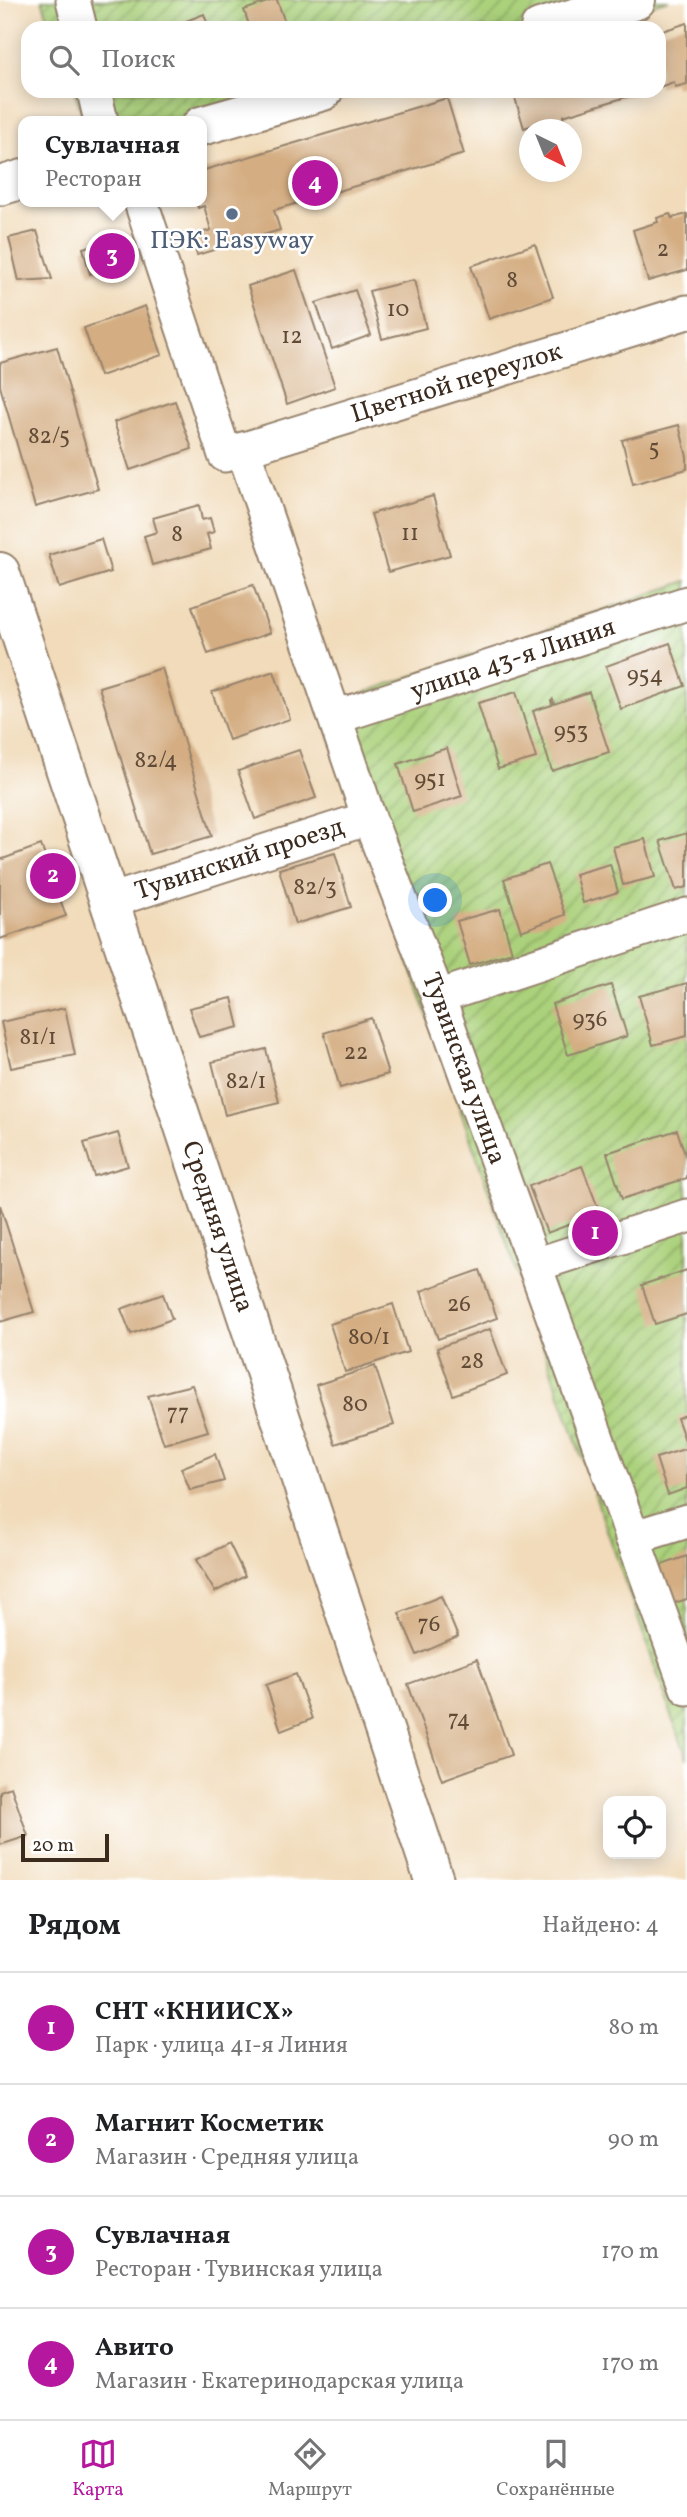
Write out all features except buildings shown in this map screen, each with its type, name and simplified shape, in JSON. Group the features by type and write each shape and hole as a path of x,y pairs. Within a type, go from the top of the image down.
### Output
{"street":[{"path":"73,0 78,21"},
{"path":"564,21 636,0"},
{"path":"96,98 100,116"},
{"path":"207,124 299,98"},
{"path":"0,186 18,181"},
{"name":"Тувинская улица","path":"143,207 336,717 369,818 438,997 687,1688"},
{"name":"Цветной переулок","path":"234,452 687,312"},
{"name":"Средняя улица","path":"0,572 434,1880"},
{"name":"улица 43-я Линия","path":"336,717 687,603"},
{"name":"Тувинский проезд","path":"110,901 369,818"},
{"path":"438,997 687,915"},
{"path":"535,1265 687,1216"},
{"path":"632,1538 687,1521"}],"green space":[{"path":"42,0 669,0 600,21 50,21"},
{"path":"77,98 347,98 207,140 207,116 83,116"},
{"path":"687,581 687,1759 320,708"}],"place":[{"name":"Авито","path":"315,183"},
{"name":"ПЭК: Easyway","path":"232,214"},
{"name":"Сувлачная","path":"112,256"},
{"name":"Магнит Косметик","path":"53,876"},
{"name":"СНТ «КНИИСХ»","path":"595,1233"}]}
